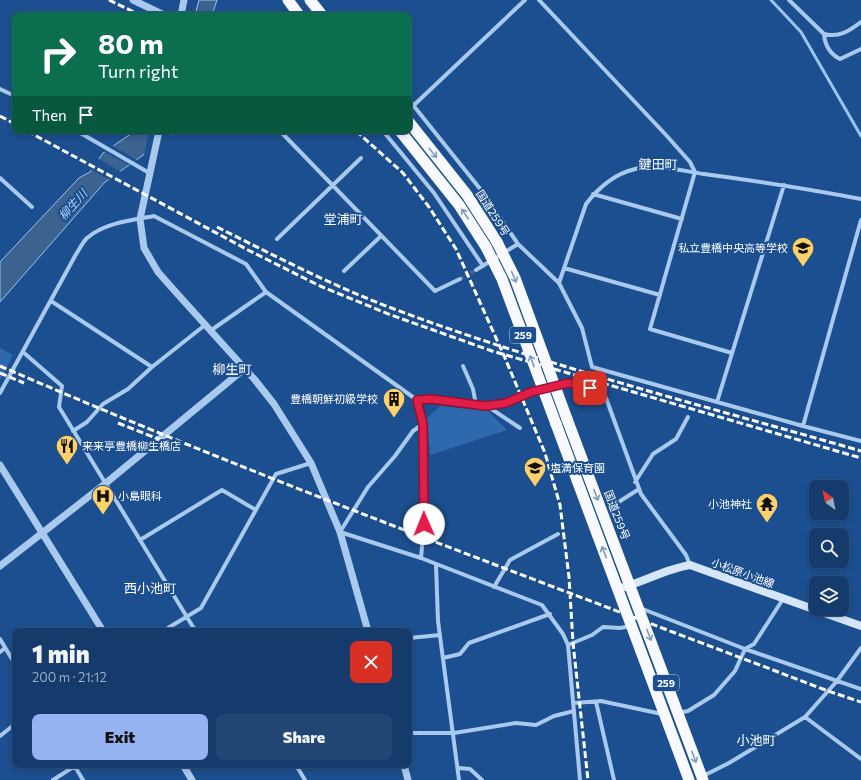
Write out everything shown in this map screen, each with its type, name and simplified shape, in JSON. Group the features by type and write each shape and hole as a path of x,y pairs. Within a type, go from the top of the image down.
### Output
{"highway":[{"path":"288,0 298,12"},
{"path":"310,0 320,12"},
{"name":"国道259号","path":"412,126 467,195 497,242 515,278 702,778"},
{"name":"259","path":"402,134 459,205 486,247 502,279 689,780"}],"main road":[{"path":"617,589 630,586 681,566 690,565"},
{"name":"小松原小池線","path":"690,565 861,626"}],"street":[{"path":"133,0 158,12"},
{"path":"182,12 184,0"},
{"path":"525,0 413,106 481,190 518,244 559,283 582,328 592,367 861,441"},
{"path":"539,0 666,135 690,162 695,172 650,329 732,353"},
{"path":"789,0 824,34 831,36 847,33 861,22"},
{"path":"824,34 825,43 833,56 840,59 861,49"},
{"path":"0,89 12,95"},
{"path":"82,134 151,174"},
{"path":"158,134 140,219 144,248 158,272 274,404 311,463 340,532 367,628"},
{"path":"283,134 435,291 460,279"},
{"path":"385,134 434,193 483,266"},
{"path":"277,239 361,158"},
{"path":"559,283 586,204 593,194 612,179 636,168 667,168 784,185 861,199"},
{"path":"0,178 32,207"},
{"path":"717,402 784,185"},
{"path":"593,194 682,220"},
{"path":"0,393 86,239 95,232 105,228 154,216 246,264 266,292 417,400 431,399 486,406 506,403 531,392 568,383 590,388 606,398 635,482 686,555 690,565"},
{"path":"803,426 861,220"},
{"path":"344,271 381,236"},
{"path":"476,270 518,244"},
{"path":"564,268 660,295"},
{"path":"73,431 87,422 103,404 128,389 152,367 208,328 266,292"},
{"path":"51,301 152,367"},
{"path":"23,352 62,386 59,407 187,618 195,628"},
{"path":"463,366 473,389 476,405"},
{"path":"0,566 106,483 244,369"},
{"path":"417,400 423,424 424,524 421,558"},
{"path":"486,406 520,428"},
{"path":"635,482 653,454 676,439 688,417"},
{"path":"340,532 368,487 395,456 413,431 423,424"},
{"path":"169,628 201,608 276,474 311,463"},
{"path":"0,465 101,628"},
{"path":"614,505 639,489"},
{"path":"140,540 222,490 256,510"},
{"path":"340,532 421,558 542,605 550,614 568,645 580,780"},
{"path":"494,587 510,560 558,534"},
{"path":"436,565 440,635 459,768 459,780"},
{"path":"678,713 688,712 714,695 735,671 745,649 754,644 783,599"},
{"path":"638,607 745,649 861,689"},
{"path":"443,658 460,654 469,643 550,614"},
{"path":"568,645 592,635 603,627 620,628 631,626"},
{"path":"412,638 440,635"},
{"path":"0,639 12,659"},
{"path":"0,652 5,648"},
{"path":"702,778 805,717 837,681 861,648"},
{"path":"574,703 596,702 664,714"},
{"path":"596,702 614,780"},
{"path":"412,733 454,733 516,723 536,725 554,716 574,711"},
{"path":"805,717 861,759"},
{"path":"0,736 12,726"},
{"path":"53,780 70,768"},
{"path":"76,768 83,780"},
{"path":"185,768 192,780"},
{"path":"298,768 305,780"},
{"path":"405,768 408,780"},
{"path":"459,768 470,769 482,780"}],"shaded area":[{"path":"0,348 13,355 1,379 0,378"},
{"path":"440,406 488,411 507,430 430,455 427,418"}],"water":[{"path":"199,0 217,0 213,12 196,12"},
{"name":"柳生川","path":"131,134 173,134 105,182 0,302 0,262 79,178 90,172 103,153"}],"pier":[{"path":"148,134 170,134 172,137 144,155"},
{"path":"111,145 137,160 129,165 103,151"},
{"path":"97,158 121,172 110,180 90,169"}],"waterway":[{"path":"771,0 801,32 861,136"}],"tunnel":[{"path":"460,279 476,270"}],"railway":[{"path":"109,0 134,12"},
{"path":"0,116 12,122"},
{"path":"33,134 248,250 320,286 391,315 492,351 861,458"},
{"path":"359,134 403,173 429,207 456,249 505,358 545,453 560,505 569,577 573,643 588,780"},
{"path":"217,227 349,291 451,330 567,367 861,451"},
{"path":"0,366 205,452 308,493 828,691 861,702"},
{"path":"0,373 24,383"},
{"path":"118,423 166,442"}],"place":[{"name":"私立豊橋中央高等学校","path":"803,268"},
{"name":"豊橋朝鮮初級学校","path":"394,418"},
{"name":"来来亭豊橋柳生橋店","path":"67,466"},
{"name":"塩満保育園","path":"535,488"},
{"name":"小島眼科","path":"103,516"},
{"name":"小池神社","path":"767,524"}],"district":[{"name":"鍵田町","path":"658,164"},
{"name":"堂浦町","path":"343,219"},
{"name":"柳生町","path":"232,369"},
{"name":"西小池町","path":"150,588"},
{"name":"小池町","path":"756,740"}],"route":[{"path":"424,524 423,424 417,400 431,399 486,406 506,403 531,392 568,383 590,388"}]}
